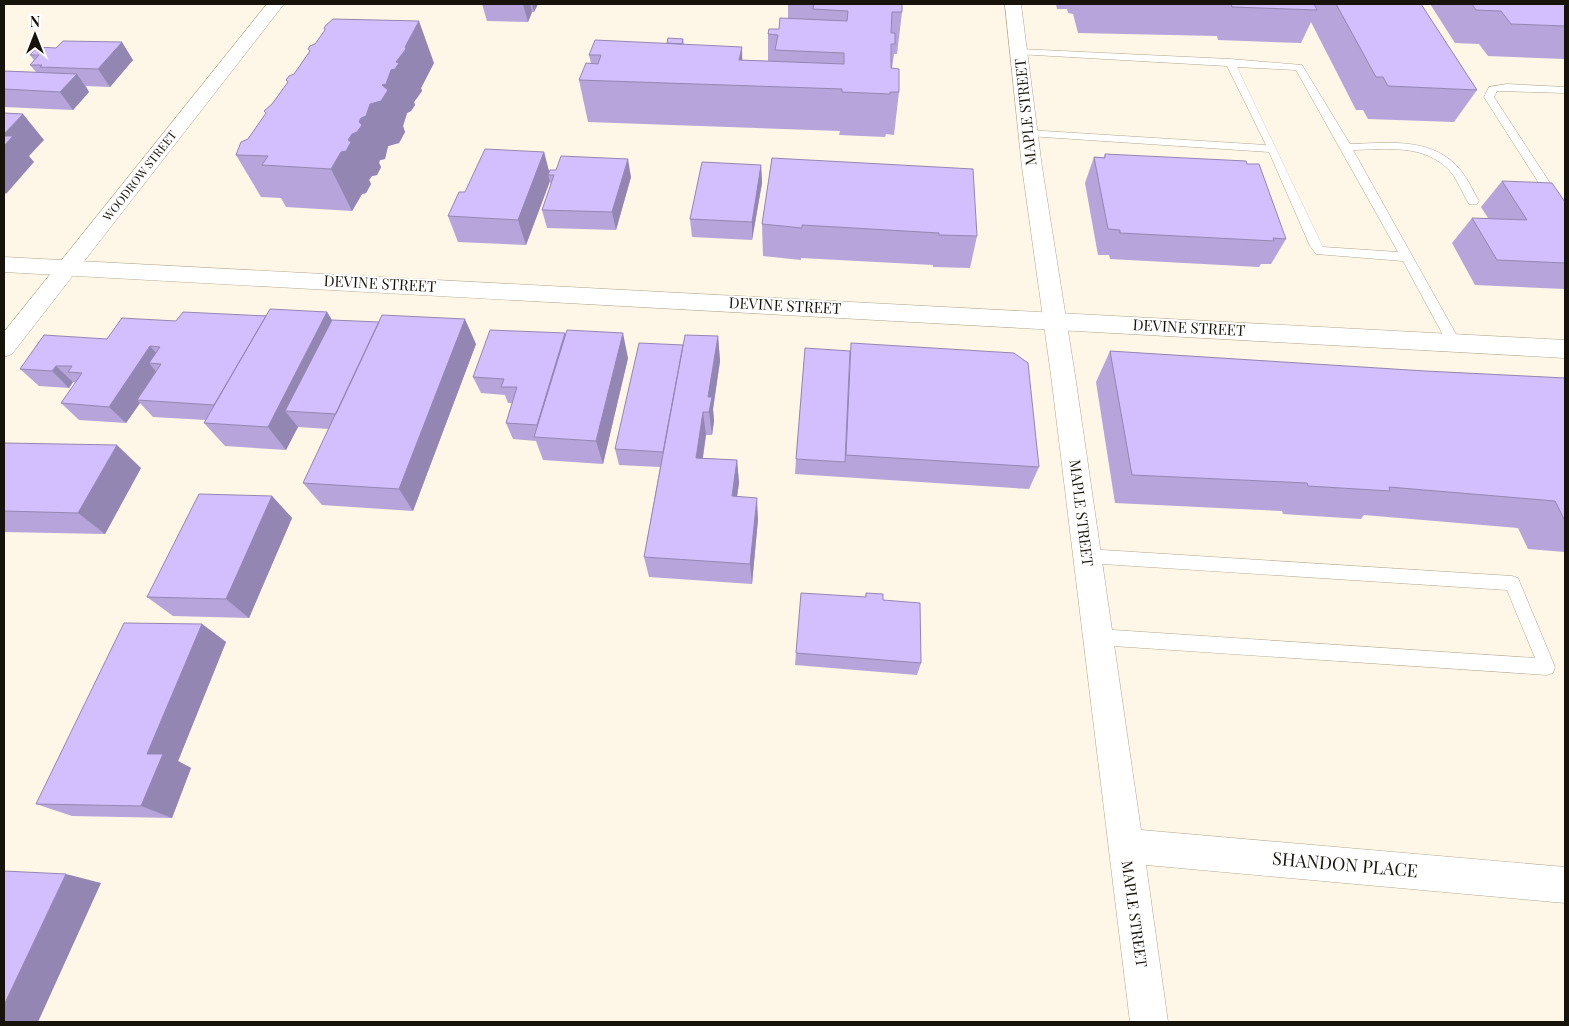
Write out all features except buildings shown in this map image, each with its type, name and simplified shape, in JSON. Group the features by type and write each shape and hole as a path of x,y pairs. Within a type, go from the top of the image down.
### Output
{"street":[{"name":"WOODROW STREET","path":"4,348 276,4"},
{"name":"MAPLE STREET","path":"1013,4 1028,134 1056,321 1149,1022"},
{"name":"DEVINE STREET","path":"4,264 1565,349"},
{"name":"SHANDON PLACE","path":"1125,846 1565,885"}],"lane":[{"path":"1020,52 1299,67 1431,297 1454,343"},
{"path":"1230,62 1274,149 1316,246 1320,251 1407,257"},
{"path":"1565,90 1507,87 1493,89 1489,97 1565,215"},
{"path":"1028,134 1274,149"},
{"path":"1346,147 1414,147 1437,153 1454,168 1473,201"},
{"path":"1087,556 1512,583 1547,667 1098,637"}]}
